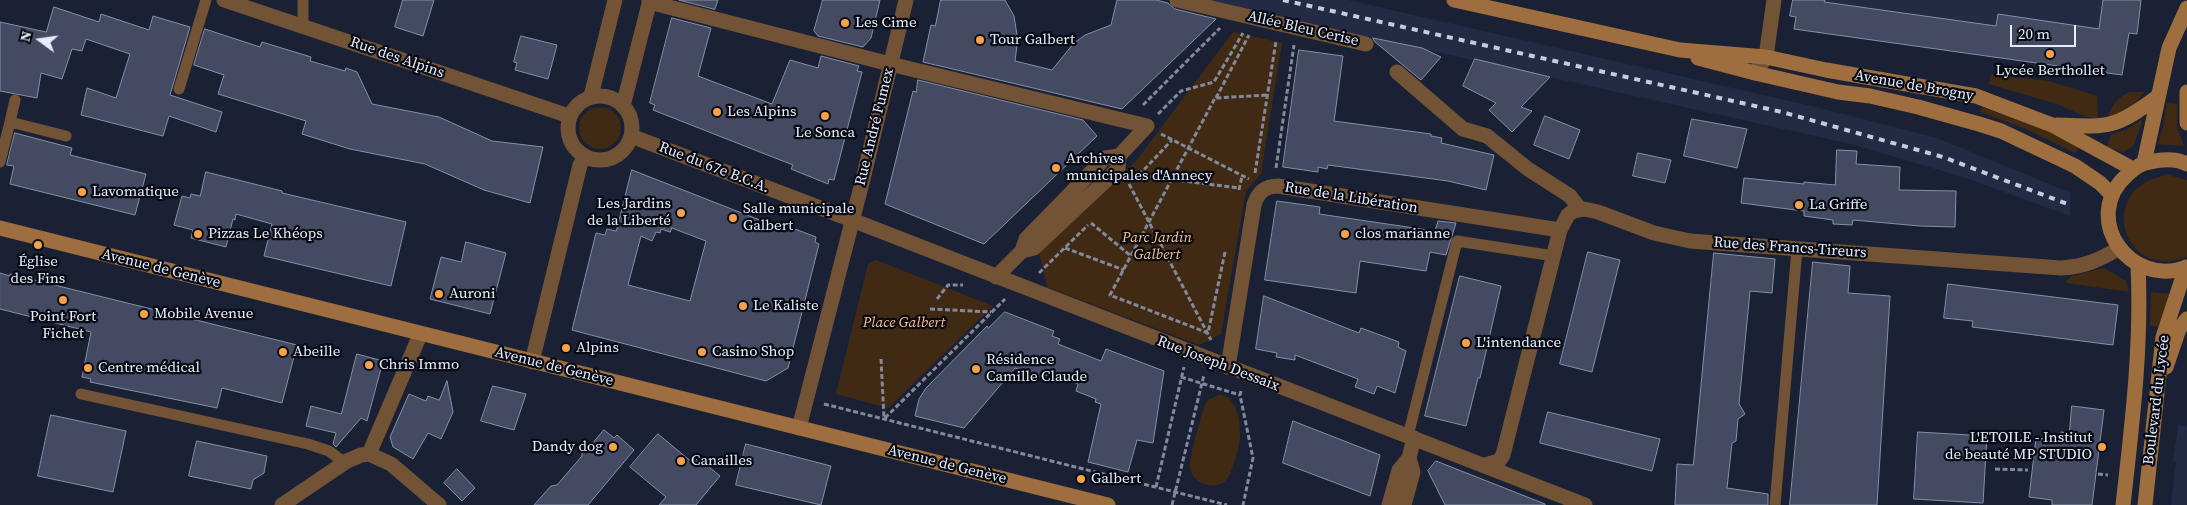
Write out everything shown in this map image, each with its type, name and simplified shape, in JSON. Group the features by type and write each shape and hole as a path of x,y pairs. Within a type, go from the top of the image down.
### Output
{"main road":[{"name":"Avenue de Brogny","path":"1454,0 1680,50 1766,57 1826,70 1976,96 2052,125 2139,166"},
{"path":"2139,166 2169,48 2187,8"},
{"name":"Avenue de Brogny","path":"1680,50 1704,60 1755,73 1838,92 1899,102 1994,129 2075,166 2100,183 2112,194"},
{"path":"2187,92 2187,123"},
{"path":"2052,125 2098,126 2114,124 2127,119 2157,98"},
{"path":"2187,164 2180,161 2162,159 2139,166 2121,180 2112,194 2109,208 2112,236 2119,248 2138,265 2153,270 2170,272 2187,268"},
{"name":"Avenue de Genève","path":"0,228 1108,505"},
{"name":"Boulevard du Lycée","path":"2123,505 2134,410 2140,305 2138,265"},
{"name":"Boulevard du Lycée","path":"2145,505 2163,337 2187,268"},
{"path":"2157,395 2175,338 2187,319"}],"street":[{"name":"Rue des Alpins","path":"224,0 569,116"},
{"path":"591,96 615,0"},
{"name":"Rue André Fumex","path":"799,428 906,0"},
{"name":"Allée Bleu Cerise","path":"1177,0 1366,44"},
{"path":"1755,73 1766,57 1774,0"},
{"path":"624,106 649,1 890,64 1146,126"},
{"path":"1397,72 1463,129 1487,136 1528,169 1570,196 1580,209 1568,215 1560,230 1503,454 1499,461 1485,465"},
{"path":"591,96 612,98 624,106 630,117 631,136 624,149 612,157 599,160 585,157 573,146 567,124 569,116 578,104 591,96"},
{"path":"996,277 1022,251 1034,248 1118,169 1119,156 1146,126"},
{"name":"Rue du 67e B.C.A.","path":"631,136 852,220"},
{"path":"532,362 580,165 585,157"},
{"name":"Rue de la Libération","path":"1228,367 1254,205 1259,194 1267,188 1273,186 1560,230"},
{"name":"Rue des Francs-Tireurs","path":"1580,209 1591,210 1654,233 1677,239 2061,268 2080,267 2097,262 2119,248"},
{"name":"Rue Joseph Dessaix","path":"852,220 1585,505"},
{"path":"369,454 420,334"},
{"path":"1404,505 1413,472 1409,458 1411,437"},
{"path":"282,505 355,457 369,454 391,464 439,505"},
{"path":"1389,505 1399,470 1409,458"}],"lane":[{"path":"179,89 206,0"},
{"path":"303,0 303,26"},
{"path":"0,162 15,100"},
{"path":"10,122 66,136"},
{"path":"1411,437 1457,241 1554,256"},
{"path":"1775,505 1797,248"},
{"path":"81,394 308,444 329,451 345,463"}],"path":[{"path":"1208,333 1110,295 1190,149 1251,32 1245,30 1214,82 1181,91 1146,126 1190,149 1242,176 1254,181 1279,23"},
{"path":"1273,186 1297,28"},
{"path":"1126,122 1212,37"},
{"path":"1216,98 1268,95"},
{"path":"1131,174 1239,188"},
{"path":"1237,198 1242,176"},
{"path":"1127,179 1212,343 1172,505"},
{"path":"1091,223 1132,256"},
{"path":"1208,333 1227,246"},
{"path":"1065,248 1124,270"},
{"path":"937,299 948,285 963,284 971,267"},
{"path":"930,309 992,312"},
{"path":"1156,487 1181,376 1189,352"},
{"path":"881,359 884,419"},
{"path":"1243,505 1253,458 1240,395 1247,375"},
{"path":"1181,376 1240,395"},
{"path":"806,399 1228,505"},
{"path":"1995,469 2028,470"}],"shaded area":[{"path":"1202,0 1348,0 1820,108 1937,138 2071,193 2070,216 1966,178 1851,144"},
{"name":"Lycée Berthollet","path":"1793,0 2141,0 2137,34 2129,33 2122,75 1794,29 1796,17 1790,16"},
{"path":"2178,425 2187,426 2187,505 2171,505 2176,462 2173,462"}],"green space":[{"name":"Parc Jardin Galbert","path":"1233,32 1282,43 1261,174 1246,191 1221,334 1199,345 1047,287 1039,253 1136,161"},
{"path":"1991,74 2049,81 2097,96 2098,118 2086,117 2057,104 1989,84"},
{"path":"2129,92 2144,92 2131,108 2111,117 2108,116 2116,101"},
{"path":"2167,103 2177,104 2177,127 2184,146 2158,144"},
{"path":"600,107 615,113 621,128 615,143 600,149 585,143 579,128 585,113"},
{"path":"1982,107 2039,127 2079,147 2075,153 2026,129 1980,112"},
{"path":"2141,120 2142,123 2133,146 2123,152 2107,147 2111,134 2126,130"},
{"path":"2169,175 2187,180 2187,257 2164,261 2146,256 2132,244 2125,229 2125,211 2131,195 2146,182"},
{"name":"Place Galbert","path":"876,260 993,306 888,408 836,394 868,264"},
{"path":"2104,268 2126,281 2129,292 2067,283 2066,281 2072,276"},
{"path":"2151,292 2171,294 2158,327 2150,326"},
{"path":"1219,395 1230,399 1234,404 1238,416 1240,439 1236,458 1229,476 1223,483 1212,486 1196,479 1190,469 1190,464 1195,438 1205,405 1208,400"}],"building":[{"path":"403,0 434,0 423,36 395,27"},
{"path":"679,0 718,0 715,9"},
{"name":"Les Cime","path":"823,0 880,0 871,38 863,47 818,36 814,31"},
{"path":"941,0 1005,0 1014,16 1017,35 1014,44 1017,45 1015,61 1052,70 1074,43 1085,35 1111,25 1117,0 1156,0 1168,3 1175,9 1216,19 1122,109 923,62 931,25 935,26"},
{"name":"Lycée Berthollet","path":"1793,0 1825,0 1824,2 1996,26 1998,14 2099,29 2103,0 2141,0 2137,34 2129,33 2122,75 1794,29 1796,17 1790,16"},
{"path":"54,7 99,22 101,14 149,30 153,16 190,27 170,95 222,112 216,132 169,116 163,136 81,115 87,88 116,98 130,54 86,39 82,51 72,49 62,79 41,73 37,98 0,91 0,22 46,32"},
{"path":"672,18 711,28 698,76 772,104 790,60 818,68 821,56 859,66 857,71 862,72 834,180 829,179 828,184 791,169 793,165 653,110 655,105 650,103"},
{"path":"205,29 260,47 262,42 311,57 310,61 345,71 346,68 357,72 372,104 439,117 492,141 543,147 530,203 484,190 425,164 350,149 302,134 306,121 218,94 224,75 194,65"},
{"path":"521,36 557,45 548,79 515,70 517,63 514,62"},
{"path":"1373,38 1422,48 1441,57 1421,80 1375,42"},
{"path":"1299,50 1343,56 1334,121 1431,134 1431,136 1442,138 1441,143 1494,155 1486,190 1448,181 1328,165 1327,169 1318,167 1318,172 1283,167"},
{"path":"1475,59 1550,77 1521,107 1532,111 1512,132 1489,110 1496,103 1463,86"},
{"path":"918,80 1083,120 1097,136 984,244 885,204 913,91 916,92"},
{"path":"1545,116 1580,130 1569,159 1534,145"},
{"path":"1692,119 1747,129 1737,168 1684,156"},
{"path":"15,133 72,148 70,155 146,174 135,215 10,184 14,166 7,165"},
{"path":"1837,150 1857,151 1856,164 1900,167 1899,190 1956,191 1955,227 1853,220 1852,225 1833,224 1833,220 1804,216 1804,211 1741,203 1744,178 1835,185"},
{"path":"1638,153 1671,160 1665,183 1633,176"},
{"path":"632,170 780,228 782,224 816,237 815,242 819,244 788,368 766,381 572,330 596,233 605,235 607,229 616,231","holes":["672,228 706,241 690,301 628,285 641,236 652,241 656,232 660,233 661,229 670,232"]},
{"path":"206,172 282,191 282,193 406,222 391,286 264,256 272,224 236,214 226,247 191,238 193,230 174,225 182,196 190,198 191,194 200,196"},
{"name":"clos marianne","path":"1277,201 1320,207 1319,214 1435,231 1438,221 1456,223 1446,255 1430,252 1426,271 1360,261 1356,293 1265,280"},
{"path":"466,242 506,253 490,314 430,299 441,257 461,262"},
{"path":"1588,252 1620,260 1592,372 1560,364"},
{"path":"1714,253 1775,259 1772,293 1750,291 1739,404 1745,414 1738,419 1736,441 1732,443 1727,488 1768,494 1768,505 1675,505 1677,464 1693,465"},
{"path":"1813,262 1850,266 1848,293 1890,296 1877,505 1790,505"},
{"path":"0,273 297,345 282,403 222,388 217,408 90,382 91,379 82,377 91,332 0,309"},
{"name":"L'intendance","path":"1460,276 1501,286 1480,378 1478,378 1466,426 1425,416"},
{"path":"1948,284 2118,305 2113,345 1972,327 1973,321 1944,318"},
{"path":"1264,296 1359,333 1361,328 1399,342 1398,347 1406,351 1395,393 1377,386 1374,394 1355,387 1358,379 1295,355 1295,360 1276,357 1277,353 1256,349"},
{"path":"1005,312 1054,331 1052,336 1060,339 1058,344 1101,361 1106,349 1164,371 1153,443 1137,440 1128,472 1088,462 1101,404 1095,402 1096,399 1076,391 1078,384 1052,374 1040,377 1015,368 964,428 915,416 919,399 926,388 987,326 988,328"},
{"path":"357,354 383,361 367,421 361,418 336,447 333,444 336,433 306,426 311,406 341,414"},
{"path":"447,381 453,412 441,439 428,433 413,459 393,447 390,437 409,394 426,401 428,396 439,400"},
{"path":"493,386 526,394 514,430 481,421"},
{"path":"2072,406 2104,410 2092,505 2052,505 2052,500 2029,497 2036,438 2060,440 2061,432 2069,433"},
{"path":"1548,412 1660,439 1652,471 1540,443"},
{"path":"51,415 126,431 113,492 38,476"},
{"path":"1293,421 1380,455 1370,496 1283,463"},
{"path":"604,430 614,438 617,435 634,450 588,505 534,505 551,486 557,485 582,456 582,446 591,445"},
{"path":"1918,432 1987,436 1983,503 1914,499"},
{"path":"658,434 693,463 698,458 720,476 696,505 659,505 666,497 630,467"},
{"path":"197,441 267,456 264,473 253,480 251,489 189,476"},
{"path":"746,444 831,466 821,505 736,485"},
{"path":"1436,461 1545,505 1445,505 1428,471"},
{"path":"457,469 475,488 462,501 444,483"}],"railway":[{"path":"1283,0 1782,112 1943,157 2070,205"}],"place":[{"name":"Les Cime","path":"845,23"},
{"name":"Tour Galbert","path":"980,40"},
{"name":"Lycée Berthollet","path":"2050,54"},
{"name":"Les Alpins","path":"717,112"},
{"name":"Le Sonca","path":"825,116"},
{"name":"Archives municipales d'Annecy","path":"1056,168"},
{"name":"Lavomatique","path":"82,192"},
{"name":"La Griffe","path":"1799,205"},
{"name":"Les Jardins de la Liberté","path":"681,213"},
{"name":"Salle municipale Galbert","path":"733,218"},
{"name":"Pizzas Le Khéops","path":"198,234"},
{"name":"clos marianne","path":"1345,234"},
{"name":"Église des Fins","path":"38,245"},
{"name":"Auroni","path":"439,294"},
{"name":"Point Fort Fichet","path":"63,300"},
{"name":"Le Kaliste","path":"743,306"},
{"name":"Mobile Avenue","path":"144,314"},
{"name":"L'intendance","path":"1466,343"},
{"name":"Alpins","path":"566,348"},
{"name":"Abeille","path":"283,352"},
{"name":"Casino Shop","path":"702,352"},
{"name":"Chris Immo","path":"369,365"},
{"name":"Centre médical","path":"88,368"},
{"name":"Résidence Camille Claude","path":"976,369"},
{"name":"Dandy dog","path":"613,447"},
{"name":"L'ETOILE - Institut de beauté MP STUDIO","path":"2102,447"},
{"name":"Canailles","path":"681,461"},
{"name":"Galbert","path":"1081,479"}]}
